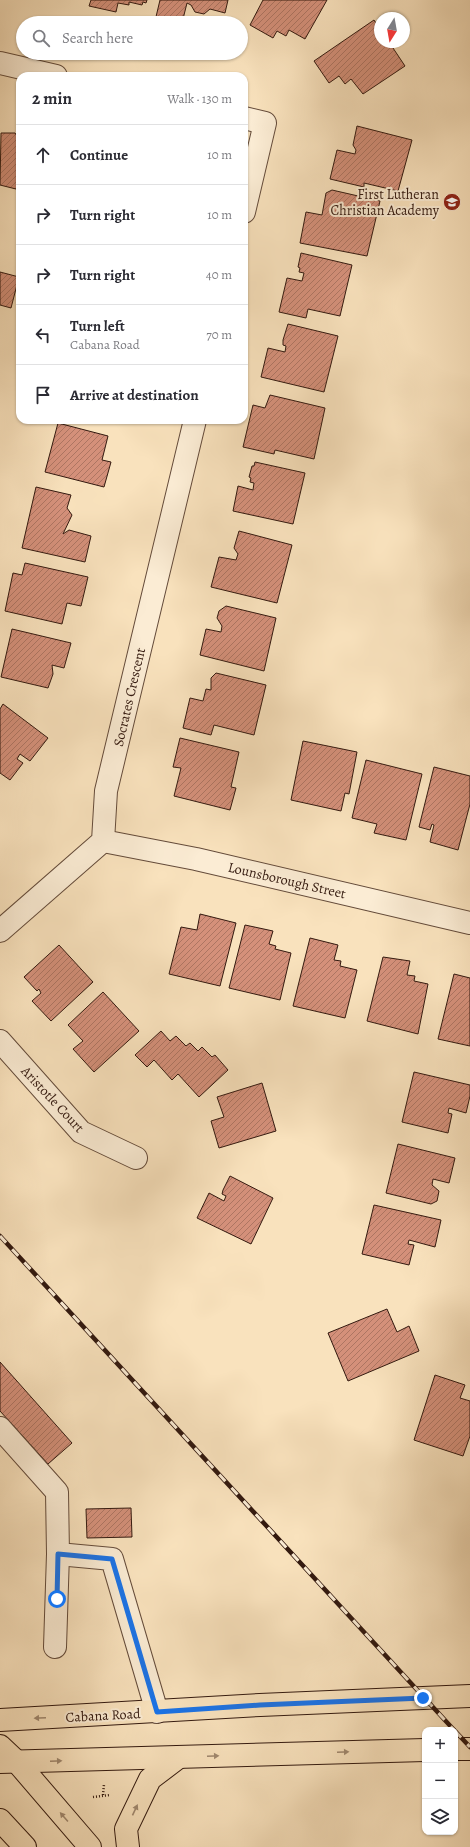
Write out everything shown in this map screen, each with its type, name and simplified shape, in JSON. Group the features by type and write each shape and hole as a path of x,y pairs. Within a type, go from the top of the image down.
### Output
{"main road":[{"name":"Cabana Road","path":"0,1720 260,1705 470,1696"},
{"path":"0,1746 8,1762 90,1847"},
{"path":"458,1749 470,1749"},
{"path":"8,1762 422,1750"},
{"path":"128,1847 126,1830 150,1779 179,1757"},
{"path":"0,1820 26,1847"}],"street":[{"path":"0,63 39,72"},
{"path":"248,119 265,123 248,195"},
{"name":"Socrates Crescent","path":"103,841 106,791 193,424"},
{"path":"0,931 103,841"},
{"name":"Lounsborough Street","path":"103,841 196,859 470,923"},
{"name":"Aristotle Court","path":"0,1041 80,1132 136,1158"},
{"path":"0,1428 57,1492 58,1554 55,1647"},
{"path":"58,1554 112,1559 157,1712"}],"path":[{"path":"103,1795 104,1782"},
{"path":"93,1797 110,1795"}],"building":[{"path":"91,0 147,0 146,3 143,2 142,5 129,2 129,5 118,3 116,12 89,6"},
{"path":"160,0 228,0 225,13 210,9 204,14 195,12 191,5 187,3 184,16 156,16"},
{"path":"263,0 327,0 305,39 289,30 286,36 277,31 273,38 250,25"},
{"path":"374,20 374,48 393,48 405,66 363,94 351,79 345,84 339,76 329,83 314,61"},
{"path":"357,126 412,140 398,191 364,183 364,187 330,179 337,150 355,154 356,150 353,145"},
{"path":"1,133 15,133 16,189 0,185"},
{"path":"332,190 380,201 367,256 300,243 306,212 322,215 326,193"},
{"path":"301,253 352,265 340,316 308,309 306,318 279,312 287,278 302,281 304,273 299,272 300,268 298,267"},
{"path":"0,272 16,276 16,289 11,308 0,305"},
{"path":"288,324 338,336 324,392 261,377 268,348 285,352 286,346 283,345 283,340"},
{"path":"270,395 325,408 314,459 275,450 274,454 243,447 253,405 265,408"},
{"path":"58,424 108,436 102,460 111,462 104,487 45,472"},
{"path":"255,462 305,473 293,524 233,511 238,486 253,490 254,483 250,482 251,478 249,477 252,466 254,466"},
{"path":"36,487 71,495 67,508 72,515 63,534 69,530 91,536 85,562 22,548"},
{"path":"239,531 292,545 277,603 211,587 219,557 236,560 238,554 234,548"},
{"path":"25,563 88,577 81,606 67,603 62,624 5,611 13,573 22,575"},
{"path":"226,606 276,618 264,671 200,655 206,629 221,632 222,626 217,618 219,611"},
{"path":"12,629 71,643 64,668 52,665 53,674 48,688 1,677"},
{"path":"216,673 266,685 254,735 214,725 211,735 183,728 190,698 203,701 206,689 211,690 211,678"},
{"path":"3,704 48,738 30,761 20,754 17,759 23,763 10,780 0,773 0,709"},
{"path":"180,738 239,752 231,787 236,788 230,810 174,796 181,768 173,767"},
{"path":"303,741 357,752 349,794 345,793 341,811 291,800"},
{"path":"366,760 422,774 406,840 374,833 377,824 352,818"},
{"path":"434,767 470,776 470,804 458,850 430,842 434,825 432,824 430,830 419,827"},
{"path":"200,914 236,923 220,986 169,974 181,927 197,930"},
{"path":"245,925 273,931 269,944 276,946 275,949 291,953 280,1000 229,988"},
{"path":"310,938 338,945 334,960 341,961 340,966 357,970 345,1018 293,1006"},
{"path":"59,945 93,982 51,1021 32,1001 41,993 39,989 37,991 24,977"},
{"path":"383,957 410,961 407,975 415,976 414,981 428,984 418,1034 367,1021"},
{"path":"454,974 470,978 470,1046 438,1039"},
{"path":"103,992 139,1031 94,1072 73,1049 83,1041 68,1025"},
{"path":"161,1031 170,1041 176,1036 186,1046 190,1043 198,1051 202,1047 212,1057 215,1055 228,1070 199,1097 178,1074 172,1080 154,1060 147,1067 135,1055"},
{"path":"414,1072 470,1085 470,1096 466,1113 449,1108 448,1113 452,1114 448,1133 402,1122"},
{"path":"262,1083 276,1131 219,1148 211,1121 224,1117 217,1097"},
{"path":"398,1144 455,1158 449,1183 433,1179 432,1185 439,1191 437,1201 431,1204 386,1193"},
{"path":"230,1176 273,1198 251,1244 197,1218 209,1193 224,1201 226,1196 222,1194"},
{"path":"374,1205 441,1220 435,1247 409,1240 408,1244 414,1245 409,1265 362,1254"},
{"path":"387,1309 397,1332 409,1326 419,1351 348,1381 328,1333"},
{"path":"0,1362 72,1443 48,1464 0,1411"},
{"path":"435,1375 465,1385 460,1398 470,1401 470,1436 463,1456 414,1440"},
{"path":"131,1508 132,1537 87,1538 86,1509"}],"railway":[{"path":"0,1236 451,1727"},
{"path":"458,1734 470,1747"}],"place":[{"name":"First Lutheran Christian Academy","path":"452,202"}],"route":[{"path":"57,1599 58,1554 112,1559 157,1712 260,1705 423,1698"}]}
